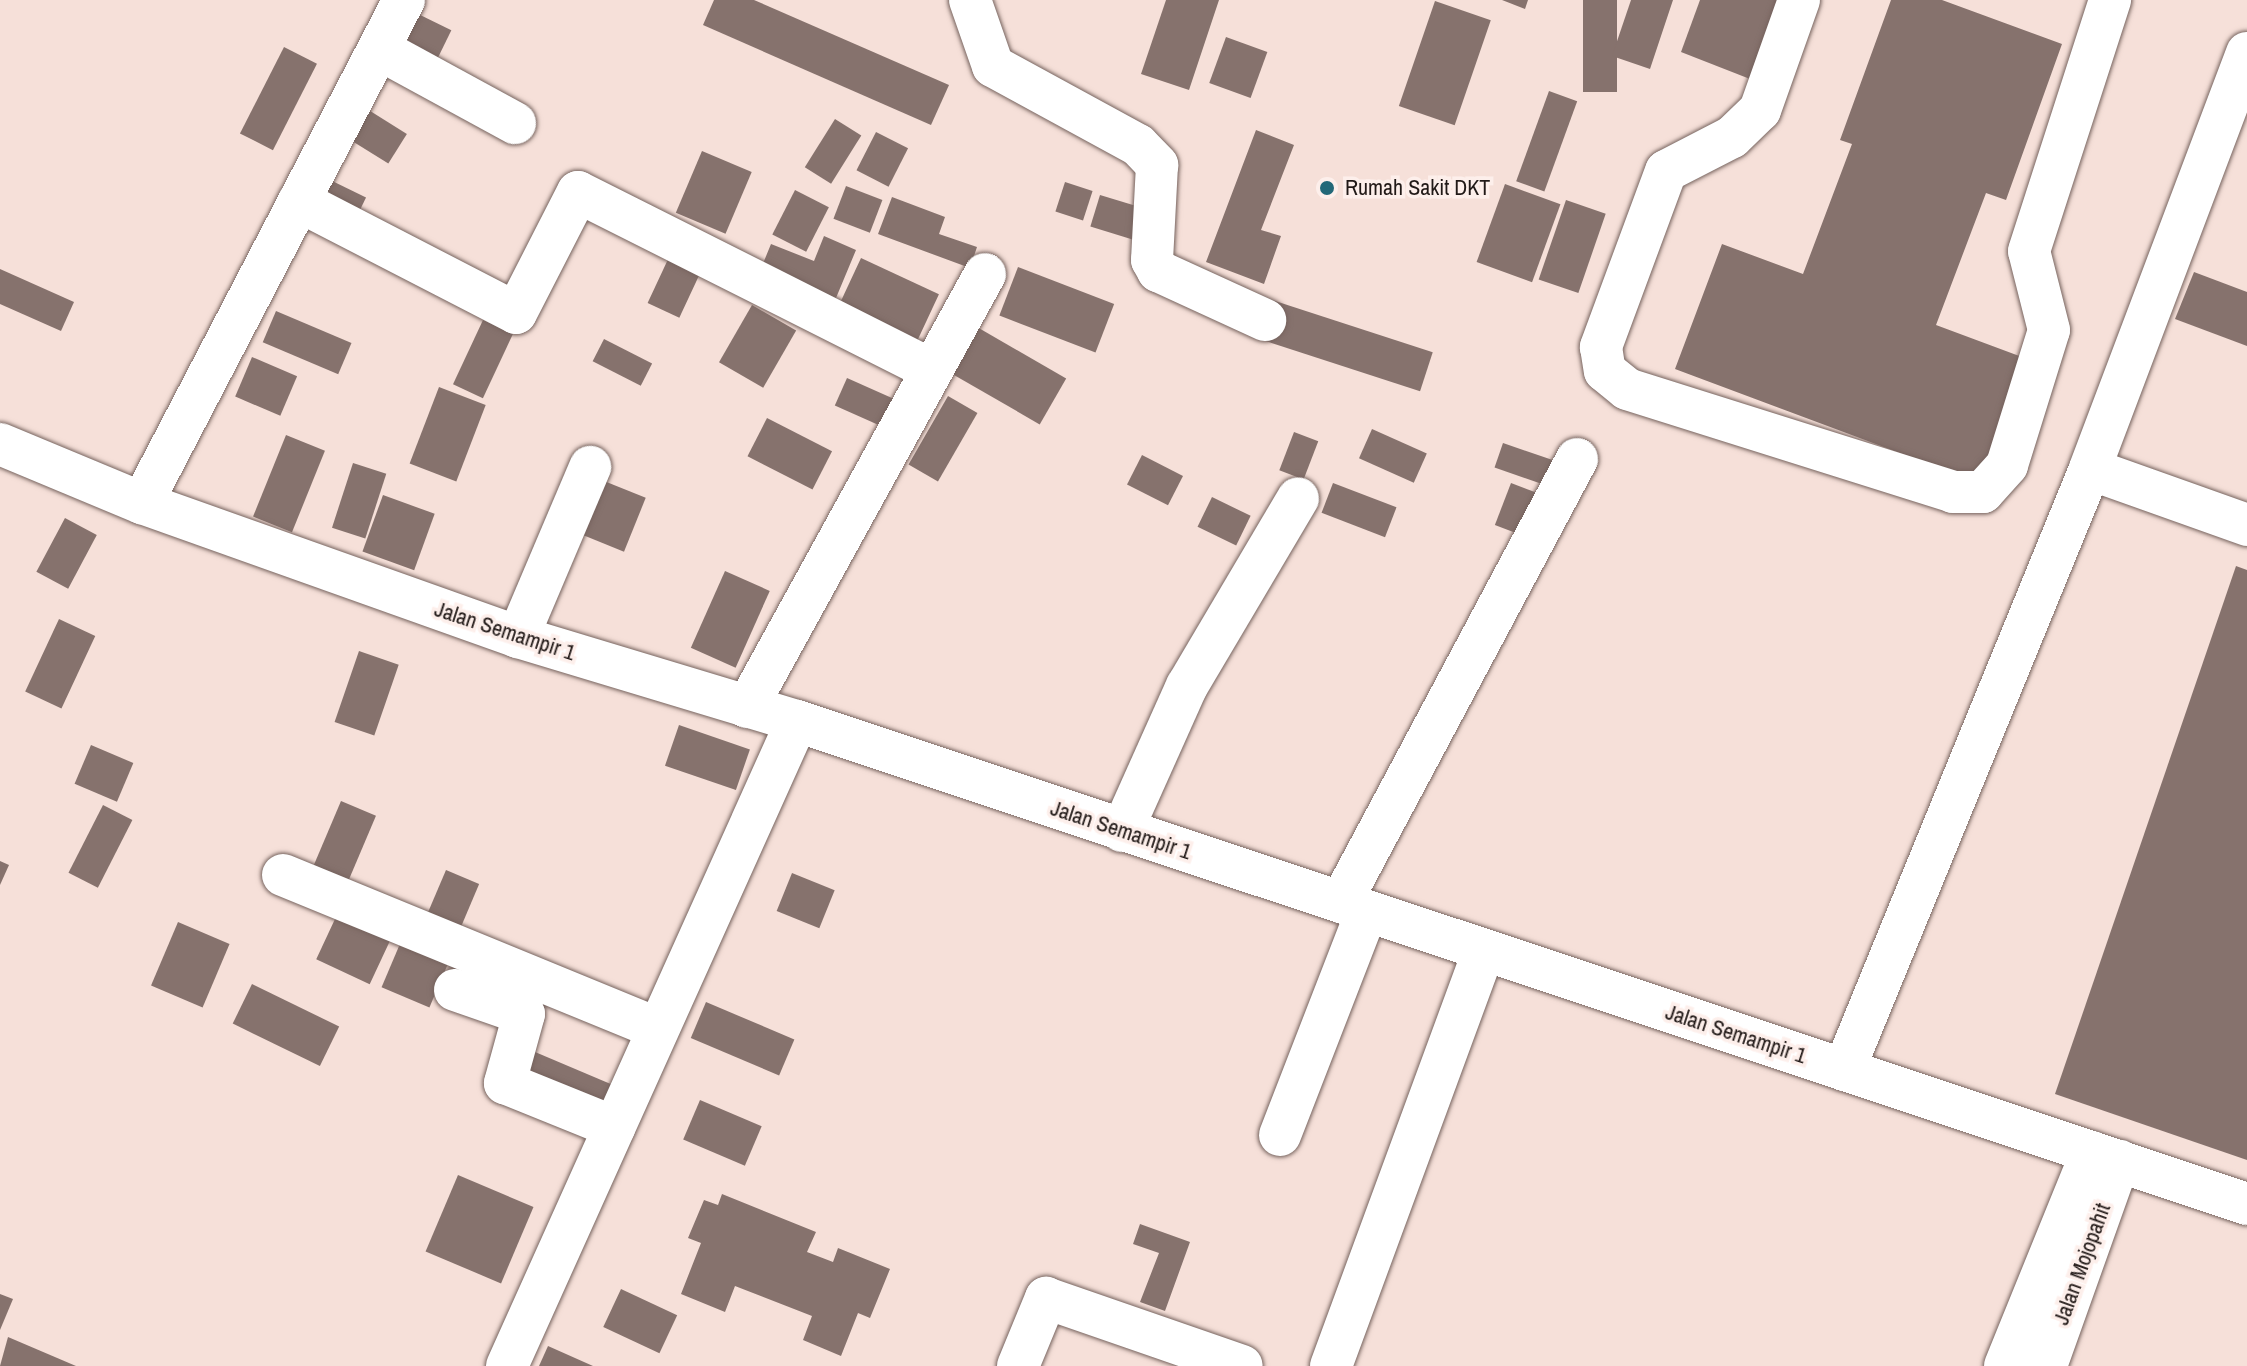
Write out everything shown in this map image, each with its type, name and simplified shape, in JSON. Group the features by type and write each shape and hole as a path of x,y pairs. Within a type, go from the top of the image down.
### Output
{"street":[{"path":"142,503 404,0"},
{"path":"970,0 993,66 1138,145 1157,165 1152,260 1158,271 1265,320"},
{"path":"1799,0 1760,110 1732,137 1666,171 1601,347 1605,371 1627,389 1953,492 1983,492 2011,450 2049,330 2029,251 2110,0"},
{"path":"379,49 515,123"},
{"path":"1844,1070 2090,469 2247,53"},
{"path":"299,201 516,313 578,192 932,370"},
{"path":"747,707 985,274"},
{"name":"Jalan Semampir 1","path":"0,444 142,503 518,637 797,721 2247,1204"},
{"path":"1280,1135 1354,907 1577,459"},
{"path":"518,637 590,467"},
{"path":"2090,469 2247,525"},
{"path":"1122,831 1187,686 1298,498"},
{"path":"507,1366 797,721"},
{"path":"283,875 658,1029"},
{"path":"1331,1366 1484,950"},
{"path":"455,990 524,1014 505,1083 614,1127"},
{"path":"2005,1366 2105,1156"},
{"name":"Jalan Mojopahit","path":"2046,1366 2105,1156"},
{"path":"1018,1366 1046,1298 1242,1366"}],"building":[{"path":"714,0 754,0 949,85 931,125 703,25"},
{"path":"1166,0 1219,0 1189,90 1141,74"},
{"path":"1502,0 1528,0 1525,9"},
{"path":"1583,0 1617,0 1617,92 1583,92"},
{"path":"1631,0 1673,0 1650,69 1612,56"},
{"path":"1700,0 1780,0 1750,79 1681,52"},
{"path":"1891,0 1942,0 2062,44 2006,200 1986,193 1936,325 2030,360 1983,484 1675,369 1722,244 1803,274 1852,144 1840,140"},
{"path":"1435,1 1491,20 1455,125 1399,106"},
{"path":"410,10 451,30 432,70 391,50"},
{"path":"1226,37 1267,52 1251,98 1209,83"},
{"path":"284,47 317,64 273,150 240,133"},
{"path":"1549,91 1577,101 1544,191 1516,181"},
{"path":"367,109 407,134 388,164 348,139"},
{"path":"835,119 861,135 831,184 805,167"},
{"path":"1256,130 1294,145 1261,230 1281,236 1264,284 1206,262"},
{"path":"876,132 908,148 889,187 856,170"},
{"path":"702,151 752,172 726,234 676,213"},
{"path":"322,176 366,197 353,224 309,203"},
{"path":"1065,182 1093,191 1083,220 1055,211"},
{"path":"1505,184 1560,204 1532,282 1477,262"},
{"path":"846,186 882,200 870,233 833,219"},
{"path":"795,190 829,207 806,252 772,235"},
{"path":"1100,195 1148,210 1138,241 1090,227"},
{"path":"892,197 945,217 939,234 977,247 970,268 878,234"},
{"path":"1566,200 1606,214 1578,293 1539,279"},
{"path":"824,236 856,250 836,298 762,266 771,244 814,261"},
{"path":"670,255 702,270 679,318 648,303"},
{"path":"861,258 939,294 917,341 839,304"},
{"path":"1018,267 1114,304 1096,352 999,316"},
{"path":"0,269 74,302 61,331 0,304"},
{"path":"2194,272 2247,292 2247,346 2175,319"},
{"path":"1272,300 1433,352 1420,391 1259,339"},
{"path":"752,305 796,331 763,388 719,362"},
{"path":"276,311 351,343 338,374 263,342"},
{"path":"483,320 513,334 483,398 453,384"},
{"path":"977,327 1066,378 1040,424 950,373"},
{"path":"604,339 652,364 641,386 593,361"},
{"path":"252,357 297,376 280,416 235,397"},
{"path":"847,378 901,402 889,429 835,405"},
{"path":"439,387 486,405 456,481 410,464"},
{"path":"948,396 977,413 938,481 908,464"},
{"path":"767,418 832,451 813,489 747,456"},
{"path":"1372,429 1427,453 1414,483 1359,458"},
{"path":"1294,432 1318,441 1304,480 1279,470"},
{"path":"286,435 325,451 292,532 253,517"},
{"path":"1503,443 1554,461 1546,485 1495,468"},
{"path":"1142,455 1183,476 1168,505 1127,484"},
{"path":"353,463 386,474 365,538 332,528"},
{"path":"604,481 646,498 624,552 582,535"},
{"path":"1333,483 1396,507 1385,537 1322,513"},
{"path":"1511,483 1540,494 1524,536 1495,525"},
{"path":"383,495 435,514 414,570 362,551"},
{"path":"1212,497 1251,516 1236,546 1198,527"},
{"path":"65,518 97,535 68,589 36,572"},
{"path":"2236,566 2247,570 2247,1160 2055,1094"},
{"path":"725,571 770,591 736,668 691,648"},
{"path":"59,619 95,636 61,708 25,692"},
{"path":"359,651 399,665 374,736 335,722"},
{"path":"679,725 750,749 736,790 665,766"},
{"path":"91,745 133,763 117,802 75,784"},
{"path":"341,801 376,816 342,895 307,880"},
{"path":"103,805 132,820 98,888 68,873"},
{"path":"0,861 9,865 0,885"},
{"path":"446,870 479,884 459,932 426,918"},
{"path":"792,873 835,890 819,928 777,911"},
{"path":"342,904 395,929 370,984 316,959"},
{"path":"178,922 230,944 203,1007 151,986"},
{"path":"405,932 453,952 429,1008 382,987"},
{"path":"252,984 339,1027 320,1066 233,1024"},
{"path":"706,1002 794,1040 779,1075 691,1038"},
{"path":"528,1049 613,1085 600,1117 520,1067"},
{"path":"700,1100 762,1126 745,1166 683,1140"},
{"path":"458,1175 533,1207 501,1283 426,1251"},
{"path":"722,1194 816,1232 807,1252 833,1262 838,1248 890,1269 870,1318 858,1313 841,1356 803,1340 812,1316 735,1286 725,1312 681,1294 701,1243 688,1238 704,1200 718,1205"},
{"path":"1140,1224 1190,1242 1165,1311 1140,1302 1159,1253 1133,1244"},
{"path":"621,1289 677,1315 659,1353 603,1327"},
{"path":"0,1294 13,1299 0,1330"},
{"path":"8,1337 76,1366 0,1366"},
{"path":"548,1346 593,1366 539,1366"}],"place":[{"name":"Rumah Sakit DKT","path":"1327,188"}]}
